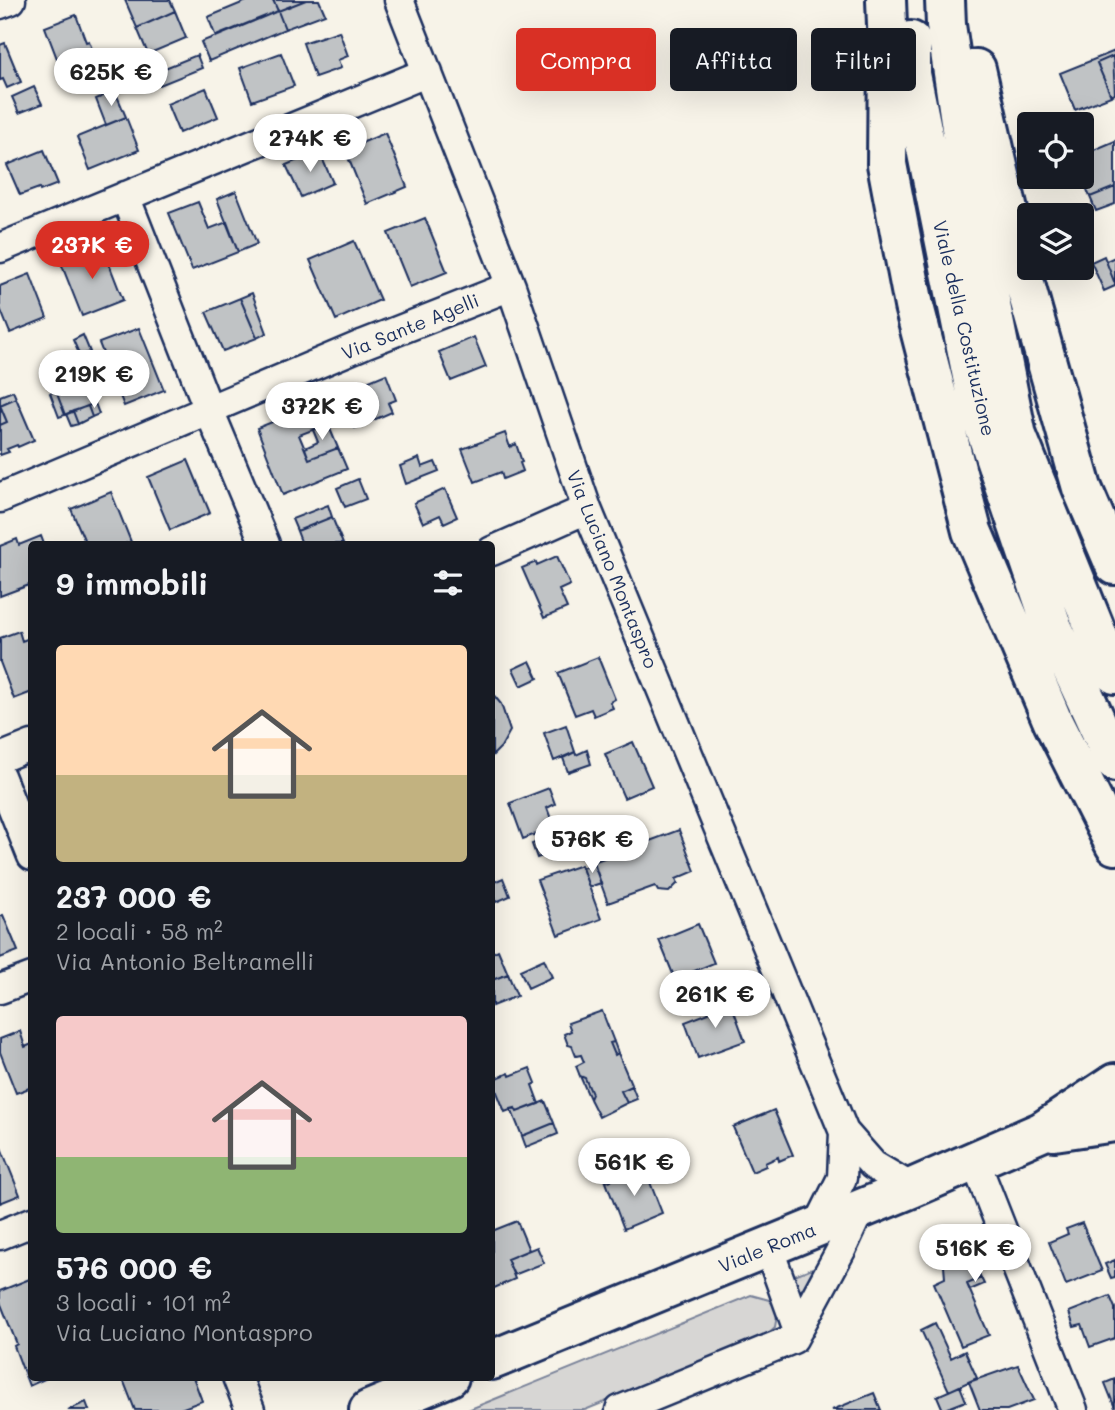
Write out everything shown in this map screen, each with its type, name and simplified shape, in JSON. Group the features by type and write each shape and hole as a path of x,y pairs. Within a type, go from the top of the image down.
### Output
{"main road":[{"path":"886,0 887,164 914,306 972,531 1053,722 1115,845"},
{"name":"Viale della Costituzione","path":"910,0 911,75 979,411 1052,625 1115,762"},
{"name":"Viale della Costituzione","path":"945,0 946,25 976,230 1017,436 1115,674"},
{"path":"967,0 969,40 1023,277 1082,488 1115,565"},
{"name":"Viale Roma","path":"495,1359 912,1188 1041,1132 1115,1083"},
{"name":"Viale Roma","path":"1041,1132 1115,1122"},
{"path":"369,1410 439,1381"}],"street":[{"path":"0,5 11,0"},
{"name":"Via Luciano Montaspro","path":"400,0 511,286 587,509 844,1132 873,1165 912,1188"},
{"path":"0,248 428,72"},
{"path":"125,196 264,541"},
{"name":"Via Sante Agelli","path":"0,498 364,344 511,286"},
{"path":"495,550 587,509"},
{"path":"0,758 28,747"},
{"path":"0,776 28,846"},
{"path":"0,989 28,978"},
{"name":"Via Luciano Montaspro","path":"818,1226 842,1178 844,1132"},
{"path":"975,1161 1073,1410"},
{"path":"620,1410 793,1339 860,1209"},
{"path":"0,1235 28,1224"},
{"path":"768,1247 798,1329"},
{"path":"239,1381 250,1410"}],"shaded area":[{"path":"820,1265 805,1302 792,1276"},
{"path":"751,1295 769,1300 778,1310 775,1327 764,1337 585,1410 468,1410"}],"building":[{"path":"125,0 170,0 175,11 137,28"},
{"path":"249,0 273,0 278,11 216,37 208,17"},
{"path":"273,0 306,0 278,11"},
{"path":"306,0 319,0 325,14 285,29 278,11"},
{"path":"175,11 186,38 148,54 137,28"},
{"path":"278,11 285,29 209,61 201,42"},
{"path":"76,15 95,57 61,69 45,27"},
{"path":"339,31 348,56 338,60 341,68 315,77 303,43"},
{"path":"5,43 21,82 7,88 3,79 0,80 0,45"},
{"path":"1115,51 1115,60 1113,56 1097,63 1111,96 1075,110 1060,73"},
{"path":"281,53 294,86 252,101 240,68"},
{"path":"197,55 202,68 160,85 155,68 163,65 165,68"},
{"path":"1113,56 1115,94 1111,96 1097,63"},
{"path":"34,87 42,104 19,113 12,97"},
{"path":"206,88 218,117 179,133 167,104"},
{"path":"115,91 126,117 106,125 96,99"},
{"path":"126,117 139,150 90,170 77,137"},
{"path":"385,133 407,187 367,204 343,145 358,140 359,144"},
{"path":"1115,141 1115,187 1090,197 1087,189 1094,189 1094,150"},
{"path":"44,150 58,184 20,195 7,165"},
{"path":"319,151 333,183 301,197 286,165"},
{"path":"1115,187 1115,204 1096,211 1090,197"},
{"path":"236,191 257,244 238,252 217,199"},
{"path":"198,202 209,229 227,222 238,252 192,270 169,213"},
{"path":"425,218 447,272 410,287 388,233"},
{"path":"354,241 380,300 336,320 310,260"},
{"path":"102,246 123,300 82,316 61,263"},
{"path":"1104,256 1115,286 1104,291 1094,269 1094,261"},
{"path":"1115,257 1115,284 1106,261"},
{"path":"30,274 47,318 10,333 0,308 0,286"},
{"path":"252,293 267,333 257,338 240,298"},
{"path":"240,298 257,338 223,351 206,312"},
{"path":"139,328 164,390 124,406 99,343"},
{"path":"83,335 90,352 80,356 73,340"},
{"path":"474,337 486,367 451,381 439,352"},
{"path":"386,374 396,400 388,403 392,412 355,428 340,393"},
{"path":"86,379 95,403 65,415 56,391"},
{"path":"13,391 16,398 0,405 0,396"},
{"path":"56,391 65,415 59,417 50,393"},
{"path":"16,398 34,440 7,449 9,452 0,455 0,425 7,422 0,405"},
{"path":"95,403 99,414 92,417 88,406"},
{"path":"320,403 328,424 299,435 309,459 338,448 347,469 283,495 257,428"},
{"path":"0,406 7,422 0,425"},
{"path":"88,406 92,417 78,424 73,411"},
{"path":"73,411 78,424 71,426 66,414"},
{"path":"328,424 338,448 309,459 305,448 318,442 313,430"},
{"path":"505,433 510,447 516,444 523,471 503,479 501,472 475,482 462,449"},
{"path":"419,458 422,467 435,462 439,471 406,484 400,466"},
{"path":"188,460 210,513 170,530 148,477"},
{"path":"358,479 366,499 345,507 337,488"},
{"path":"445,489 457,517 444,523 440,515 423,523 414,503"},
{"path":"111,492 131,541 85,541 71,509"},
{"path":"328,505 332,517 297,531 292,519"},
{"path":"332,517 342,541 301,541 297,531"},
{"path":"41,536 43,541 29,541"},
{"path":"17,539 19,545 28,541 28,586 0,596 0,546"},
{"path":"557,556 570,585 559,590 567,608 544,618 522,568"},
{"path":"19,631 22,641 28,639 28,694 14,699 0,662 0,638"},
{"path":"598,657 615,699 610,702 613,708 594,716 591,709 575,715 558,673"},
{"path":"530,661 538,678 521,686 513,669"},
{"path":"495,697 501,704 510,731 495,753"},
{"path":"566,725 575,752 554,761 544,733"},
{"path":"633,742 652,786 624,798 605,754"},
{"path":"587,750 591,764 568,772 563,758"},
{"path":"549,788 555,804 547,808 554,827 523,839 510,803"},
{"path":"679,830 695,871 676,879 678,883 669,892 658,891 655,886 608,903 593,862"},
{"path":"557,835 562,849 537,858 532,844"},
{"path":"594,863 601,883 589,887 582,868"},
{"path":"581,865 601,919 558,935 537,880"},
{"path":"503,878 510,896 496,902 495,882"},
{"path":"3,915 18,951 0,958 0,916"},
{"path":"698,924 714,963 675,979 659,940"},
{"path":"498,950 508,974 495,979 495,952"},
{"path":"544,959 552,977 528,988 520,970"},
{"path":"508,974 517,996 495,1005 495,979"},
{"path":"730,1000 745,1041 698,1058 685,1022 709,1013 707,1008"},
{"path":"602,1011 614,1042 610,1043 615,1055 618,1053 632,1086 621,1091 627,1103 599,1117 590,1099 592,1094 585,1078 580,1076 576,1066 584,1062 581,1055 576,1056 572,1046 568,1045 564,1034 571,1031 568,1023"},
{"path":"20,1031 25,1047 28,1046 28,1088 16,1093 0,1052 0,1039"},
{"path":"614,1042 618,1053 615,1055 610,1043"},
{"path":"530,1068 536,1083 532,1085 539,1104 517,1112 515,1108 505,1112 495,1087 495,1079 509,1073 510,1076"},
{"path":"580,1076 585,1078 592,1094 590,1099"},
{"path":"632,1086 637,1099 627,1103 621,1091"},
{"path":"545,1101 554,1123 522,1136 511,1109 515,1108 517,1112"},
{"path":"774,1110 793,1155 779,1161 778,1157 752,1172 733,1127"},
{"path":"554,1123 558,1134 526,1147 522,1136"},
{"path":"0,1145 20,1195 0,1203"},
{"path":"627,1153 634,1171 606,1182 599,1164"},
{"path":"644,1167 662,1213 624,1229 606,1182"},
{"path":"517,1221 529,1250 507,1259 515,1279 495,1288 495,1230"},
{"path":"1082,1223 1102,1271 1066,1285 1049,1242 1068,1234 1066,1229"},
{"path":"537,1247 544,1263 514,1275 507,1259"},
{"path":"968,1248 981,1278 967,1284 989,1335 961,1346 934,1283 945,1278 944,1266 954,1258 953,1255"},
{"path":"1115,1260 1115,1277 1111,1278 1105,1264"},
{"path":"981,1278 984,1284 970,1290 967,1284"},
{"path":"28,1280 28,1381 40,1381 29,1386 14,1346 17,1344 0,1302 0,1291"},
{"path":"1110,1296 1115,1308 1115,1338 1090,1347 1082,1325 1074,1327 1069,1312"},
{"path":"935,1323 951,1358 965,1351 977,1378 949,1391 921,1330"},
{"path":"1018,1365 1034,1400 1007,1410 980,1410 969,1382"},
{"path":"1115,1379 1115,1408 1105,1383"},
{"path":"124,1381 194,1381 202,1401 178,1410 135,1410"},
{"path":"960,1386 966,1401 943,1410 937,1396"},
{"path":"874,1393 881,1410 832,1410"},
{"path":"86,1402 89,1410 68,1410"}]}
